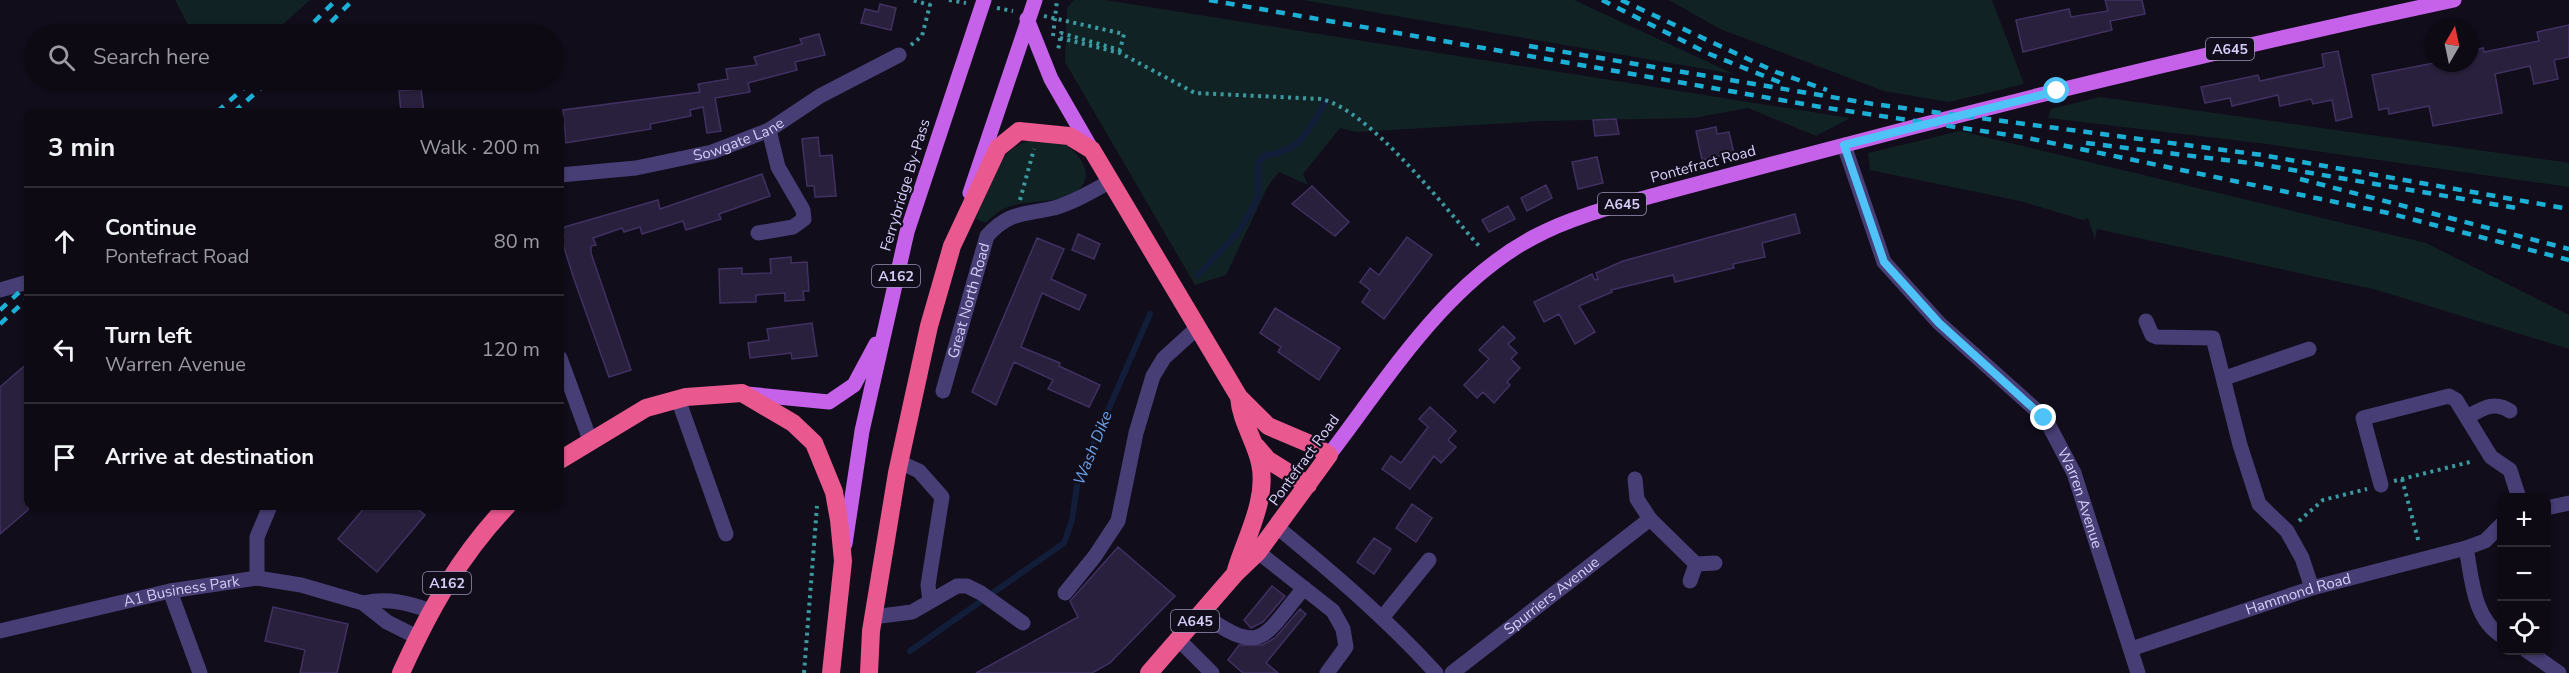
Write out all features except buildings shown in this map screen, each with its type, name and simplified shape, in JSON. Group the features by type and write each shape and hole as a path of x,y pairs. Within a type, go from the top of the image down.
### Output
{"highway":[{"path":"952,246 998,148 1019,131 1069,136 1092,150"},
{"name":"A645","path":"1092,150 1239,398 1269,426 1315,446 1329,455"},
{"name":"A162","path":"869,673 873,617 900,462 929,326 952,246"},
{"name":"A162","path":"564,457 646,408 678,399 742,393 793,423 814,443 834,492 843,561 831,673"},
{"name":"A645","path":"1235,574 1259,506 1262,475 1254,445 1240,414 1239,398"},
{"name":"A645","path":"1254,445 1268,460 1308,485"},
{"name":"Pontefract Road","path":"1149,673 1235,574 1258,552 1329,455"},
{"name":"A162","path":"401,673 430,611 454,570 503,510"}],"main road":[{"name":"Pontefract Road","path":"1329,455 1425,329 1487,268 1532,237 1581,216 1883,133 2232,49 2454,0"},
{"name":"Ferrybridge By-Pass","path":"843,561 862,431 907,232 982,4"},
{"path":"1028,11 1051,79 1092,150"},
{"name":"A162","path":"952,246 1028,11"},
{"name":"A162","path":"742,393 829,402 854,385 884,328"}],"street":[{"name":"Sowgate Lane","path":"564,175 636,168 712,152 769,130 820,96 899,55"},
{"path":"758,233 793,227 804,219 804,210 778,167 769,130"},
{"name":"Warren Avenue","path":"1844,145 1884,262 1939,323 2044,418 2074,473 2138,673"},
{"name":"Great North Road","path":"943,391 987,237 999,224 1016,214 1054,207 1083,197 1109,182"},
{"path":"0,290 24,283"},
{"path":"2146,321 2152,335 2157,337 2212,338 2225,378 2240,446 2259,504 2287,531 2302,558 2312,588"},
{"path":"1065,593 1095,556 1118,521 1136,433 1154,376 1164,358 1197,328"},
{"path":"2225,378 2309,349"},
{"path":"564,368 590,440"},
{"path":"2381,485 2363,418 2449,396 2456,400 2491,457 2510,470 2517,493"},
{"path":"678,399 726,534"},
{"path":"2467,417 2492,405 2502,405 2510,411"},
{"path":"900,462 919,471 942,497 928,585 930,601"},
{"path":"1635,479 1636,499 1650,519 1696,564 1715,563"},
{"path":"2551,507 2569,503"},
{"path":"258,578 257,537 268,510"},
{"name":"Spurriers Avenue","path":"1452,673 1650,519"},
{"path":"1277,527 1382,618 1436,673"},
{"name":"Hammond Road","path":"2131,649 2312,588 2424,561 2466,548 2485,541 2497,529"},
{"path":"2466,548 2477,606 2492,630 2497,633"},
{"path":"1258,552 1333,611 1343,629 1346,647 1327,673"},
{"path":"1382,618 1429,560"},
{"path":"1690,581 1696,564"},
{"name":"A1 Business Park","path":"0,631 170,591 258,578 301,585 363,603 387,622 417,637"},
{"path":"873,617 912,612 957,586 967,586 981,593 1023,623"},
{"path":"1202,614 1225,630 1254,639 1264,636 1304,588"},
{"path":"170,591 200,673"},
{"name":"A1 Business Park","path":"363,603 382,599 398,601 430,611"},
{"path":"1179,640 1204,670"},
{"path":"2532,655 2559,673"}],"path":[{"path":"899,55 922,36 930,5 912,0"},
{"path":"949,0 1028,11 1058,18 1124,34 1120,50 1060,33 1057,56 1053,49 1052,29 1057,0"},
{"path":"1060,38 1120,53 1195,93 1321,99 1335,102 1387,143 1479,246"},
{"path":"1016,214 1035,146"},
{"path":"2402,479 2424,561"},
{"path":"804,673 817,506"}],"shaded area":[{"path":"175,0 310,0 283,24 188,24"},
{"path":"1074,0 1105,0 1850,118 1816,136 1748,108 1693,118 1542,121 1356,132 1340,128 1303,174 1308,185 1279,172 1268,186 1226,275 1195,285 1065,62 1067,8"},
{"path":"1303,0 1574,0 1734,74"},
{"path":"1669,0 1992,0 2024,84 1949,102 1884,91 1720,29"},
{"path":"2100,97 2564,162 2569,163 2569,187 2267,144 2048,118 2051,109"},
{"path":"1960,131 2426,243 2569,315 2569,349 2377,290 2097,229 2095,240 2088,218 2083,220 2020,201 1870,170 1868,153"},
{"path":"1033,140 1058,141 1072,149 1081,161 1086,174 1082,186 1075,193 1055,200 1009,207 998,212 986,223 976,219 994,170 1001,160 1020,144"}],"waterway":[{"name":"Wash Dike","path":"1198,275 1240,230 1258,198 1258,162 1266,155 1278,153 1296,144 1309,129 1326,101"},
{"name":"Wash Dike","path":"910,651 1064,543 1072,520 1078,479 1150,314"}],"railway":[{"path":"312,24 336,0"},
{"path":"329,24 353,0"},
{"path":"1209,0 1821,107 2023,137 2388,213 2569,260"},
{"path":"1602,0 1707,53 1784,84"},
{"path":"1621,0 1776,72 1827,90"},
{"path":"1529,46 1873,104 2262,155 2569,209"},
{"path":"222,108 242,90"},
{"path":"238,108 259,90"},
{"path":"2086,143 2258,164 2516,208"},
{"path":"2300,179 2569,249"},
{"path":"0,310 24,288"},
{"path":"0,324 24,302"}],"route":[{"path":"2044,418 1939,323 1913,297 1884,262 1844,145 1883,133 2057,91"}]}
